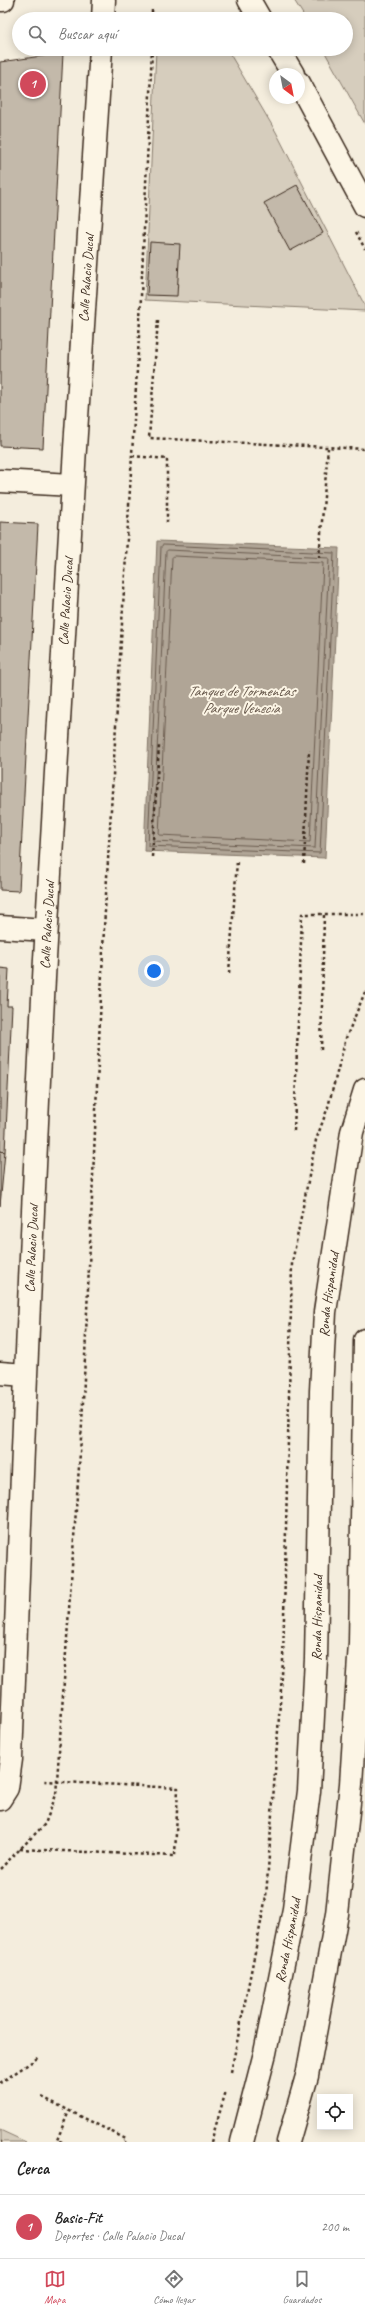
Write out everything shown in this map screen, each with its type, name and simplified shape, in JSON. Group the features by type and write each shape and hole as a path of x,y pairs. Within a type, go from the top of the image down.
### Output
{"main road":[{"path":"103,12 104,0"},
{"path":"249,0 256,12"},
{"name":"Calle Palacio Ducal","path":"0,1799 7,1788 11,1759 25,1375 46,930 72,484 101,56"},
{"path":"282,56 290,68"},
{"path":"305,94 365,206"},
{"path":"0,481 72,484"},
{"path":"0,927 46,930"},
{"name":"Ronda Hispanidad","path":"242,2142 265,2053 294,1909 309,1791 316,1660 321,1391 325,1312 352,1132 365,1090"},
{"path":"288,2142 307,2076 337,1914 351,1784 360,1643 365,1340"},
{"path":"0,1373 25,1375"}],"path":[{"path":"0,1868 45,1824 56,1795 82,1424 104,928 132,456 152,56"},
{"path":"158,320 149,438 365,449"},
{"path":"319,558 328,448"},
{"path":"132,456 167,459 167,525"},
{"path":"152,857 159,746"},
{"path":"304,864 309,750"},
{"path":"229,973 237,861"},
{"path":"294,1131 302,914 365,914"},
{"path":"321,1050 324,914"},
{"path":"230,2077 266,1897 283,1661 292,1264 316,1140 328,1107 346,1038 365,992"},
{"path":"20,1849 176,1856 178,1788 44,1781"},
{"path":"0,2083 39,2057"},
{"path":"211,2142 227,2085"},
{"path":"42,2097 126,2139 125,2142"},
{"path":"62,2142 57,2140 69,2111"}],"shaded area":[{"path":"294,0 365,0 365,124 327,56 353,56 353,12 302,12"},
{"path":"156,56 231,56 276,132 365,306 365,311 145,300"},
{"path":"0,2130 26,2142 0,2142"}],"water":[{"name":"Tanque de Tormentas Parque Venecia","path":"157,541 339,548 325,858 144,851"}],"building":[{"path":"42,56 63,56 43,448 0,446 0,62"},
{"path":"297,185 323,233 290,251 264,203"},
{"path":"150,242 180,244 177,296 147,295"},
{"path":"0,522 38,524 19,891 0,890"},
{"path":"0,968 9,969 7,1006 12,1006 5,1152 0,1151"},
{"path":"0,1151 5,1152 0,1206"}],"place":[{"name":"Basic-Fit","path":"33,84"}]}
